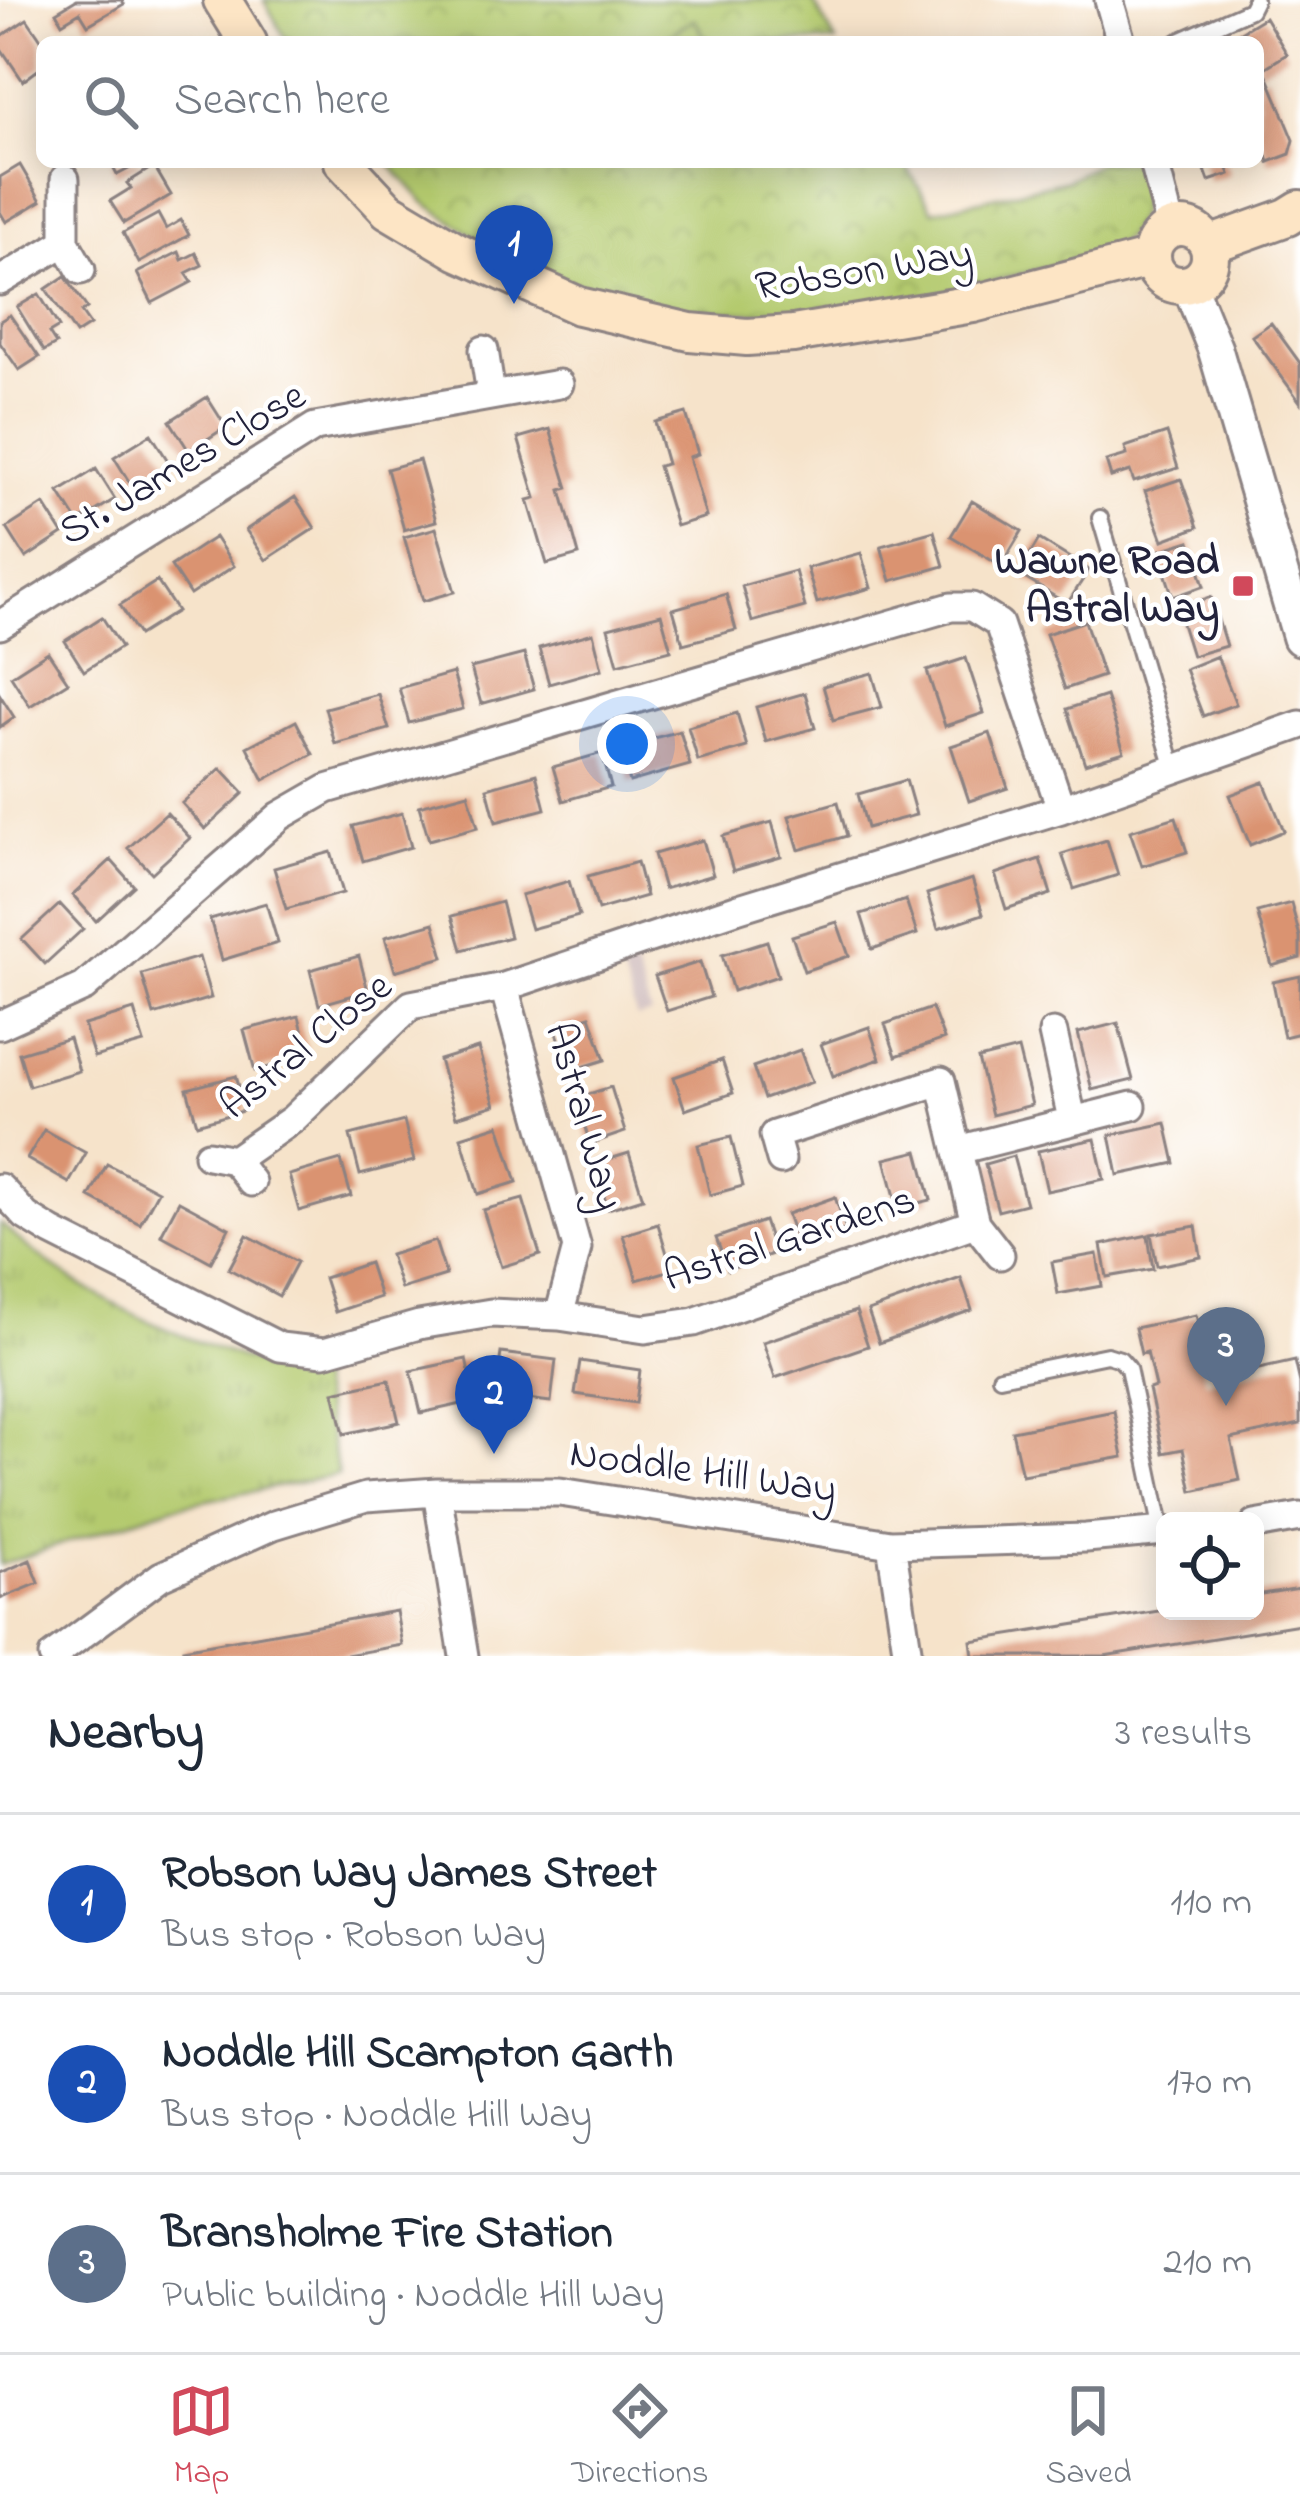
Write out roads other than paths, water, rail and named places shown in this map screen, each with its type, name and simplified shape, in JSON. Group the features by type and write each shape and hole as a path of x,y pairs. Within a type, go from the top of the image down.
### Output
{"main road":[{"path":"222,0 244,36"},
{"name":"Robson Way","path":"349,168 388,211 457,251 579,306 690,332 747,337 793,334 973,304 1161,243"},
{"path":"1209,245 1287,218 1300,208"},
{"path":"1189,227 1209,245 1210,265 1189,284 1169,282 1160,277 1161,243 1189,227"}],"street":[{"path":"1108,0 1119,36"},
{"path":"1155,168 1161,243"},
{"path":"64,179 65,242 81,270"},
{"path":"0,281 65,242"},
{"path":"1189,284 1289,563 1300,638"},
{"path":"484,350 491,394"},
{"name":"St. James Close","path":"0,625 315,427 559,384"},
{"path":"0,1025 84,987 280,816 327,789 951,607 972,607 999,624 1061,809"},
{"name":"Astral Way","path":"559,1316 577,1248 504,987 736,909 1061,809 1300,725"},
{"name":"Astral Close","path":"231,1166 292,1119 411,1005 504,987"},
{"path":"1053,1033 1072,1119"},
{"name":"Astral Gardens","path":"781,1160 774,1135 941,1082 975,1223 1000,1255"},
{"name":"Astral Gardens","path":"958,1150 1132,1106"},
{"path":"0,1188 26,1216 52,1232 280,1347 324,1352 418,1325 491,1313 559,1316"},
{"name":"Astral Gardens","path":"559,1316 645,1329 694,1322 975,1223"},
{"path":"437,1492 464,1656"},
{"name":"Noddle Hill Way","path":"53,1656 161,1576 274,1525 366,1497 560,1492 891,1544 1156,1532"},
{"path":"1264,1523 1300,1516"},
{"path":"891,1544 908,1656"}],"lane":[{"path":"1191,36 1250,10 1255,0"},
{"path":"1100,518 1174,769"},
{"path":"1000,1377 1107,1355 1120,1359 1128,1368 1160,1512"}],"place":[{"name":"Robson Way James Street","path":"514,304"},
{"name":"Wawne Road Astral Way","path":"1243,586"},
{"name":"Bransholme Fire Station","path":"1226,1406"},
{"name":"Noddle Hill Scampton Garth","path":"494,1454"}]}
